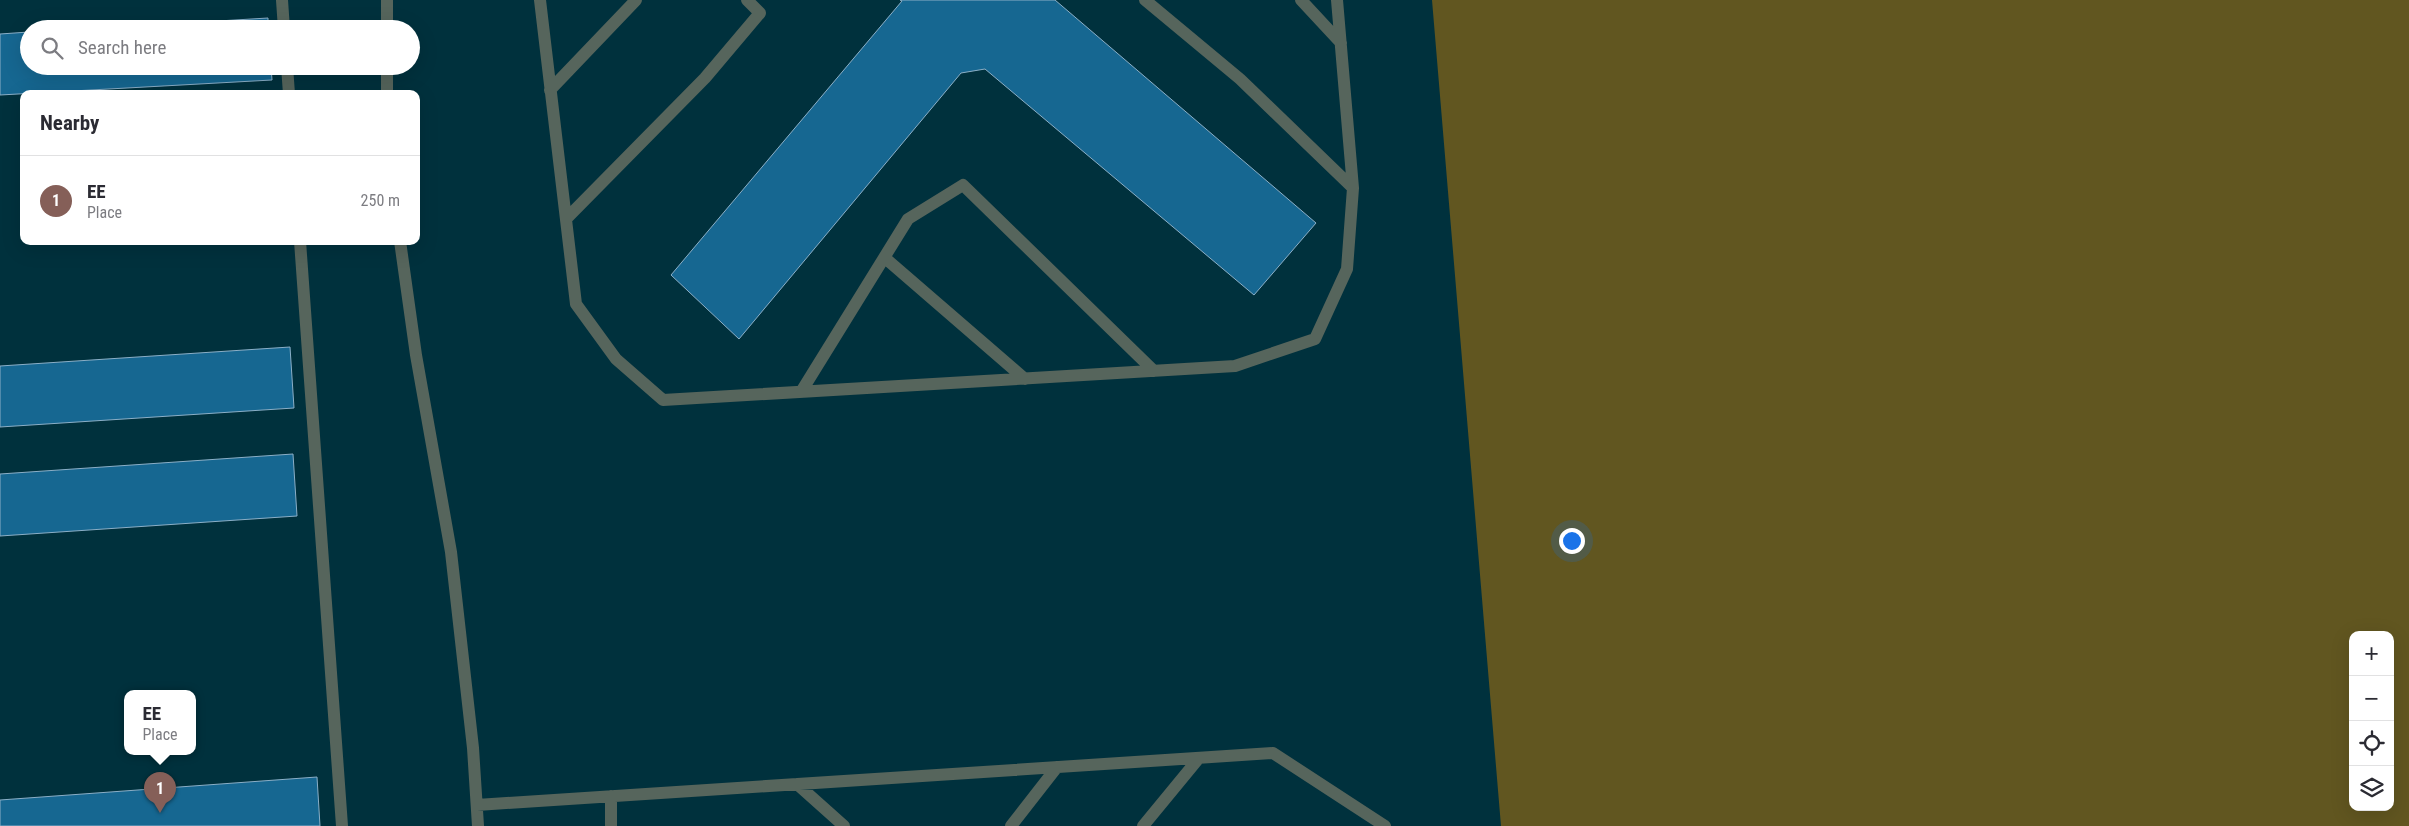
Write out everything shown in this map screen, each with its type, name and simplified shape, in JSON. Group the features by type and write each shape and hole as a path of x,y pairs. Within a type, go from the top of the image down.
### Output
{"lane":[{"path":"282,0 283,20"},
{"path":"387,0 387,20"},
{"path":"540,0 576,304 616,359 663,400 1235,366 1315,339 1347,269 1352,188 1337,0"},
{"path":"550,90 636,0"},
{"path":"566,220 705,78 760,13 747,0"},
{"path":"1145,0 1240,78 1352,188"},
{"path":"1301,0 1340,43"},
{"path":"288,75 289,90"},
{"path":"387,75 387,90"},
{"path":"801,392 908,219 963,185 1154,371"},
{"path":"300,245 342,826"},
{"path":"401,245 416,355 451,552 473,748 478,826"},
{"path":"885,258 1025,379"},
{"path":"477,805 1273,753 1385,826"},
{"path":"1143,826 1199,758"},
{"path":"1011,826 1057,767"},
{"path":"797,784 844,826"},
{"path":"611,796 611,826"}],"shaded area":[{"path":"1432,0 2409,0 2409,826 1501,826"}],"building":[{"path":"900,0 1055,0 1316,223 1254,295 985,69 961,73 739,339 671,275 902,1"},
{"path":"268,18 268,20 235,20"},
{"path":"20,33 20,75 272,75 272,80 91,90 20,90 20,94 0,95 0,34"},
{"path":"290,347 294,408 0,427 0,366"},
{"path":"293,454 297,516 0,536 0,474"},
{"path":"317,777 320,826 0,826 0,800"}],"place":[{"name":"EE","path":"160,813"}]}
